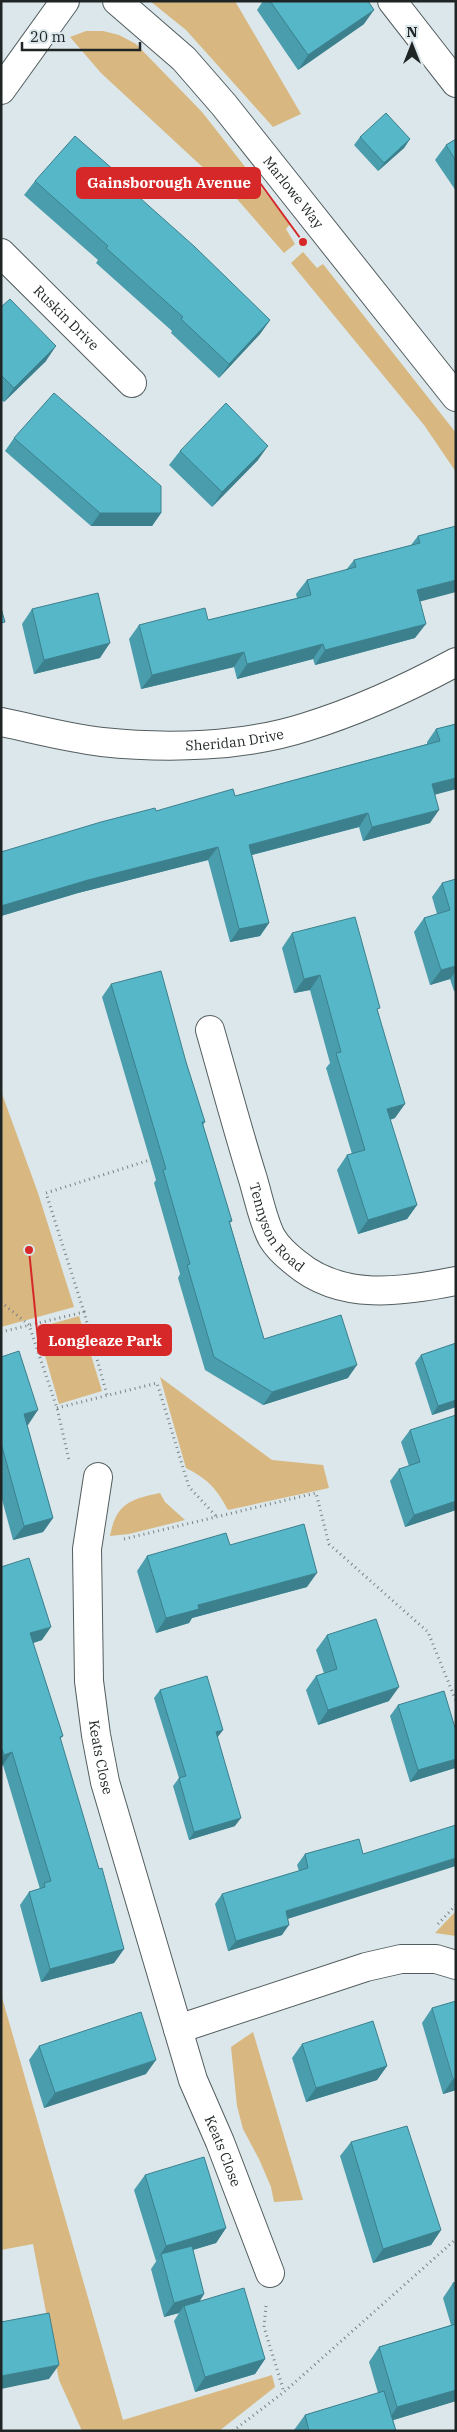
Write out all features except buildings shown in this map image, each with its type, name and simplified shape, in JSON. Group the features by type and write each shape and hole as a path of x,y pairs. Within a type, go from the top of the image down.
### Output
{"street":[{"path":"1,90 65,1"},
{"name":"Marlowe Way","path":"117,1 184,59 224,104 456,397"},
{"path":"392,1 456,83"},
{"name":"Ruskin Drive","path":"1,254 132,383"},
{"name":"Sheridan Drive","path":"1,722 101,742 169,746 238,741 305,728 418,682 456,662"},
{"name":"Tennyson Road","path":"210,1030 238,1133 272,1238 287,1255 305,1271 326,1284 347,1288 377,1291 456,1282"},
{"name":"Keats Close","path":"98,1477 87,1549 89,1681 105,1782 193,2080 220,2142 270,2273"},
{"path":"178,2029 366,1967 401,1959 436,1959 456,1965"}],"path":[{"path":"107,1395 84,1312 46,1193 156,1158"},
{"path":"1,1302 29,1325 57,1408 157,1383 189,1487 217,1517"},
{"path":"1,1332 84,1312"},
{"path":"87,1549 316,1493 329,1544 428,1632 455,1702"},
{"path":"233,2431 284,2392 456,2239"},
{"path":"270,2273 264,2326 284,2392"}],"shaded area":[{"path":"150,1 235,1 301,114 273,127 186,30"},
{"path":"86,31 103,31 119,35 136,44 202,112 290,224 286,229 295,244 284,253 237,199 101,73 70,37"},
{"path":"303,252 317,268 323,264 456,433 456,472 424,425 291,263"},
{"path":"1,1091 38,1193 74,1307 1,1327"},
{"path":"79,1316 102,1391 59,1404 37,1328"},
{"path":"160,1377 272,1460 323,1465 329,1488 228,1510 211,1485 186,1468"},
{"path":"160,1493 165,1502 185,1520 129,1534 110,1536 116,1517 126,1505 140,1498"},
{"path":"456,1911 456,1936 435,1933"},
{"path":"1,1994 123,2420 272,2375 275,2387 219,2431 82,2431 59,2380 33,2244 1,2250"},
{"path":"253,2032 303,2200 274,2202 271,2187 243,2129 237,2106 231,2047"}],"place":[{"name":"Gainsborough Avenue","path":"303,242"},
{"name":"Longleaze Park","path":"29,1250"}]}
